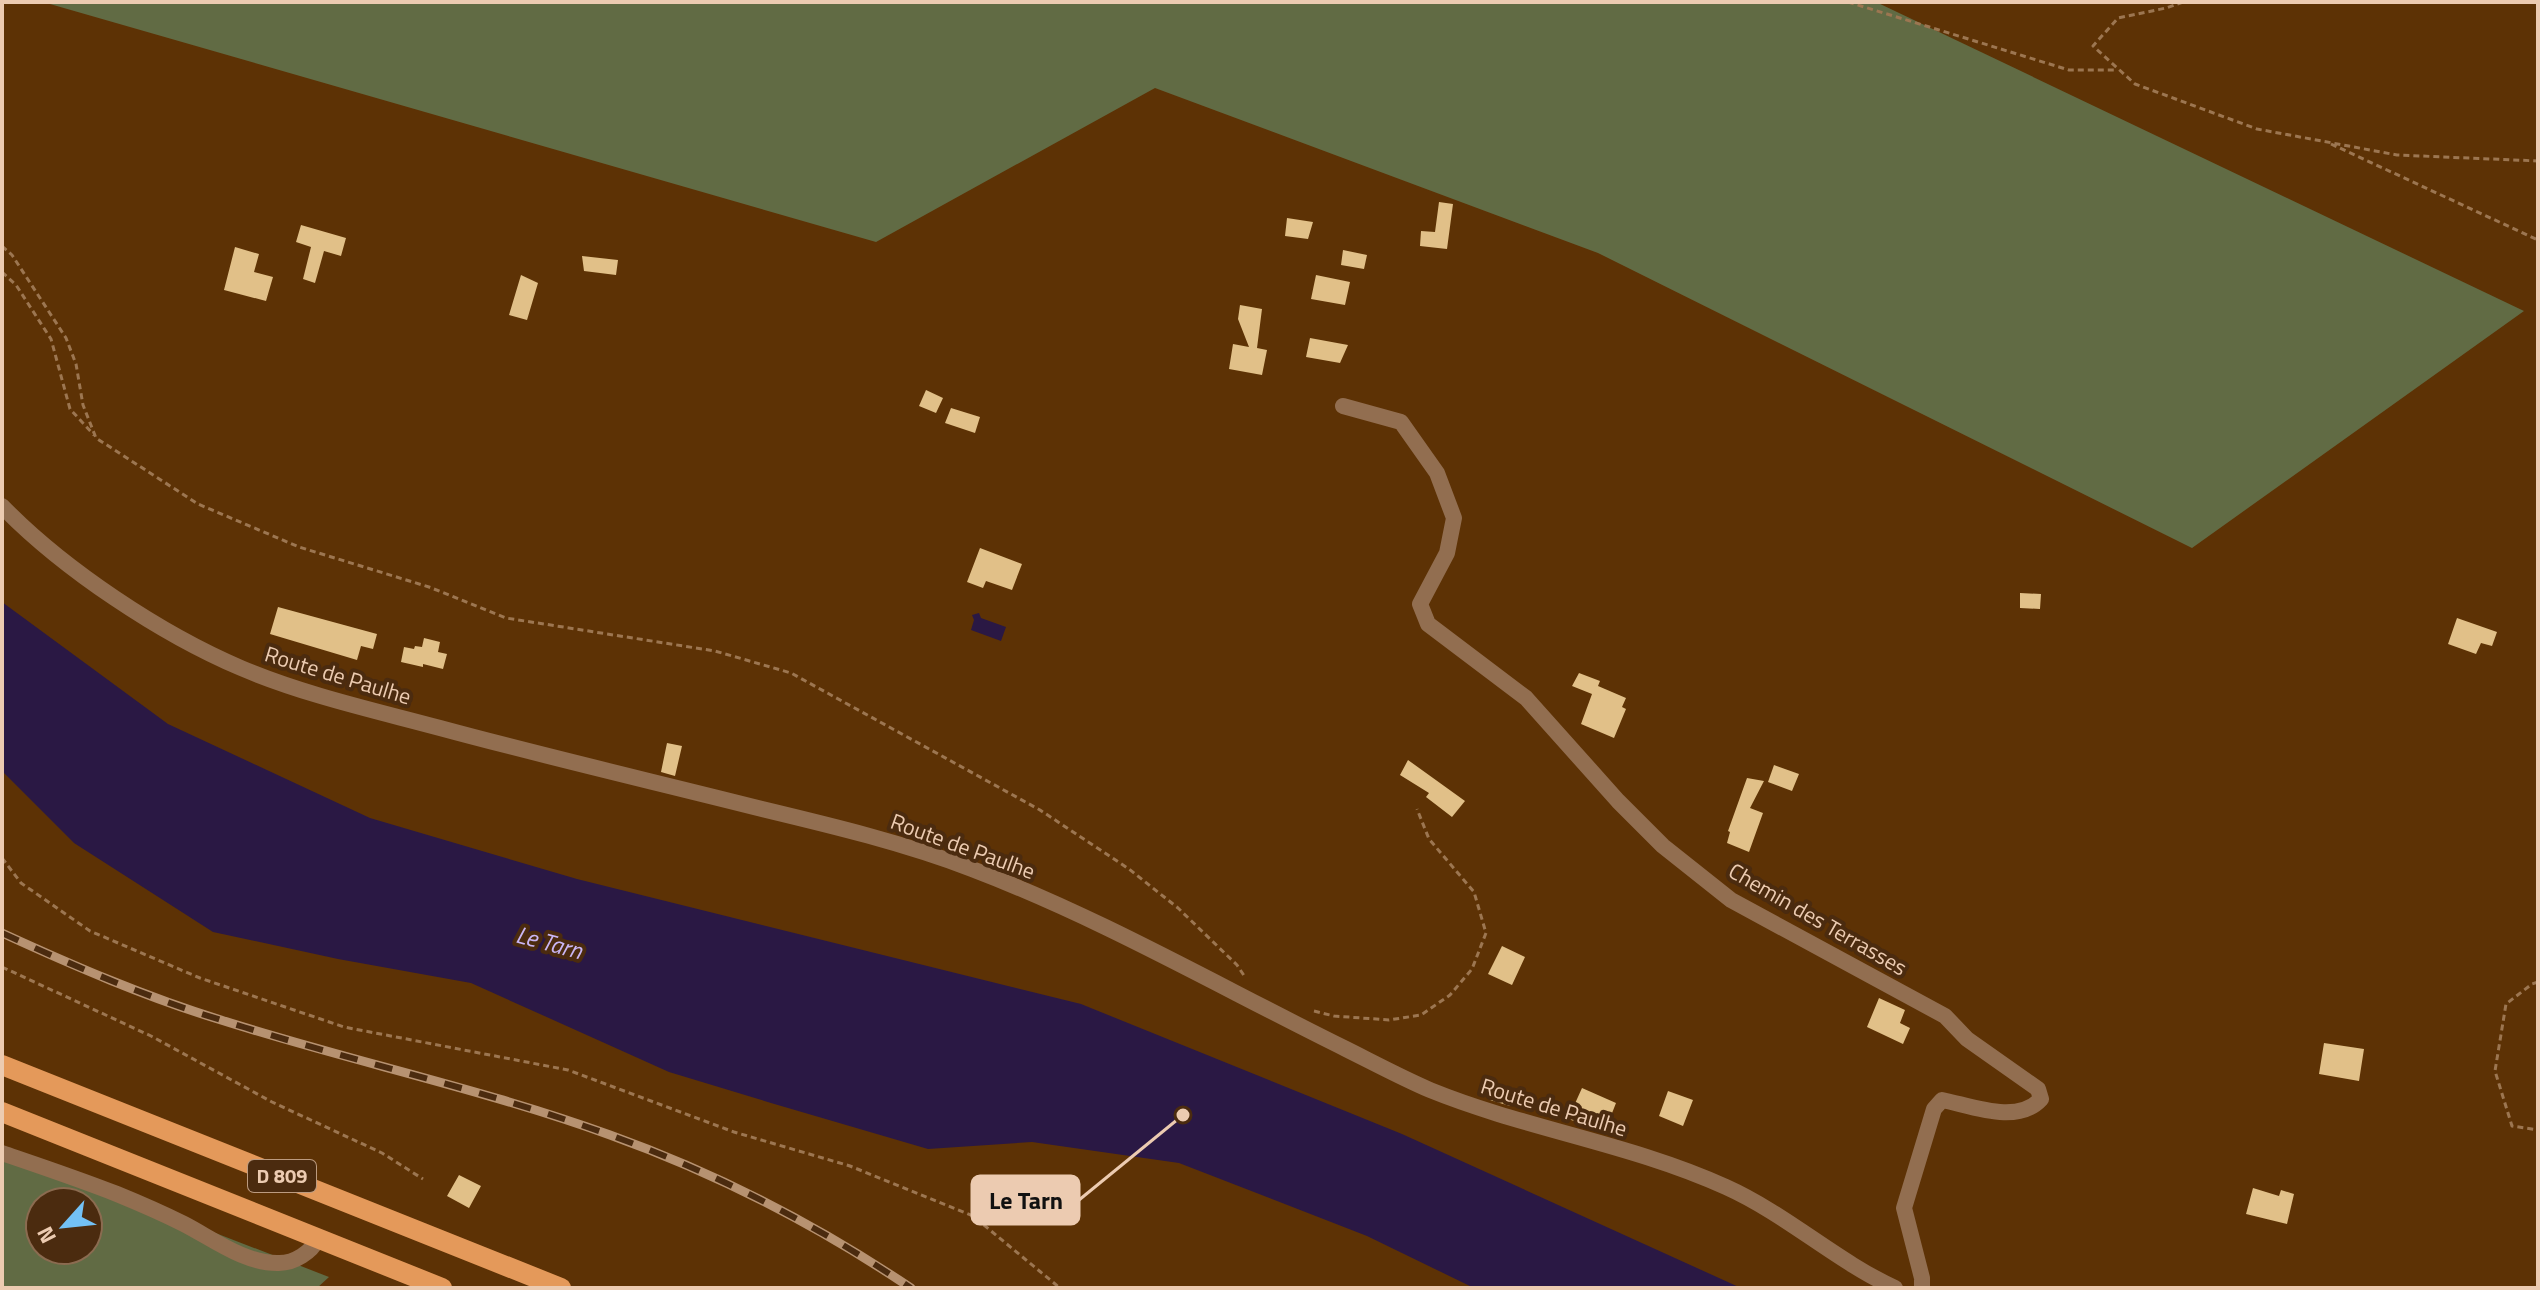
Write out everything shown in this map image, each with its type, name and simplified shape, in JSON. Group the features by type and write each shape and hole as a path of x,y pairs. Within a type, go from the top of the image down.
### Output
{"main road":[{"name":"D 809","path":"2,1065 561,1288"},
{"name":"D 809","path":"2,1112 442,1288"}],"street":[{"name":"Chemin des Terrasses","path":"1343,406 1401,422 1437,473 1454,518 1447,553 1420,604 1428,624 1526,698 1618,801 1663,846 1731,900 1945,1016 1967,1039 2038,1089 2041,1099 2033,1108 2009,1113 1942,1100 1934,1109 1904,1208 1922,1288"},
{"name":"Route de Paulhe","path":"2,506 27,530 102,589 199,649 243,669 331,699 898,844 942,859 1051,902 1427,1088 1525,1123 1618,1148 1719,1184 1754,1200 1895,1288"},
{"path":"2,1153 117,1194 261,1261 281,1263 297,1259 313,1248 318,1239"}],"path":[{"path":"1848,2 2069,70 2120,70"},
{"path":"2183,2 2118,18 2093,46 2135,84 2257,129 2397,155 2537,162"},
{"path":"2326,142 2538,240"},
{"path":"2,246 12,255 66,338 76,364 83,405 96,438"},
{"path":"2,272 16,285 51,339 70,409 96,438 198,504 299,547 429,587 506,618 715,651 791,673 1040,810 1129,869 1178,908 1237,965 1270,1012"},
{"path":"1304,1009 1334,1016 1389,1020 1421,1015 1450,995 1472,969 1486,933 1474,892 1429,839 1417,809"},
{"path":"2,858 21,883 90,931 200,978 344,1027 568,1070 734,1132 850,1166 973,1216 1060,1288"},
{"path":"2,967 151,1036 272,1102 382,1153 423,1179"},
{"path":"2538,982 2506,1004 2495,1071 2512,1126 2538,1130"}],"green space":[{"path":"43,2 1876,2 2524,311 2192,548 1598,253 1155,88 876,242"},
{"path":"2,1150 95,1186 24,1186 24,1266 104,1266 104,1190 329,1277 317,1288 2,1288"}],"water":[{"path":"2,602 168,724 370,818 577,879 1081,1004 1402,1134 1741,1288 1474,1288 1367,1236 1179,1163 1032,1142 928,1149 669,1072 471,983 213,932 74,843 2,771"},
{"path":"979,613 981,618 1006,627 1001,641 971,630 972,615"}],"building":[{"path":"1439,202 1453,204 1447,249 1420,246 1421,231 1435,232"},
{"path":"1287,218 1313,222 1308,239 1285,236"},
{"path":"301,225 346,238 341,256 324,251 315,283 303,279 311,247 296,242"},
{"path":"235,247 259,254 254,272 273,277 266,301 224,290"},
{"path":"1343,250 1367,255 1364,269 1341,265"},
{"path":"582,256 618,260 616,275 584,271"},
{"path":"521,275 538,283 527,320 509,315"},
{"path":"1316,275 1350,282 1345,305 1311,299"},
{"path":"1240,305 1262,309 1257,348 1267,350 1262,375 1229,369 1233,344 1249,347 1238,319"},
{"path":"1310,338 1348,345 1340,363 1306,357"},
{"path":"926,390 943,398 936,413 919,406"},
{"path":"951,408 980,417 975,433 945,423"},
{"path":"980,548 1022,564 1012,590 986,581 983,588 967,582"},
{"path":"2020,593 2041,594 2040,609 2020,608"},
{"path":"278,607 377,634 373,649 361,646 357,660 270,634"},
{"path":"2457,618 2497,632 2492,646 2481,643 2476,654 2448,644"},
{"path":"424,638 440,642 438,652 447,654 443,669 401,662 404,647 422,647"},
{"path":"1579,673 1600,681 1598,686 1626,698 1622,707 1626,709 1614,738 1581,724 1592,694 1572,686"},
{"path":"667,743 682,746 675,776 661,772"},
{"path":"1408,760 1465,801 1452,817 1426,797 1429,793 1400,775"},
{"path":"1774,765 1799,774 1792,791 1768,782"},
{"path":"1747,778 1764,781 1750,808 1763,813 1749,852 1727,843 1728,831"},
{"path":"1502,946 1525,957 1512,985 1488,974"},
{"path":"1879,998 1905,1010 1900,1023 1910,1028 1903,1044 1867,1027"},
{"path":"2324,1043 2364,1049 2359,1081 2319,1074"},
{"path":"1496,1087 1514,1097 1510,1106 1490,1100"},
{"path":"1582,1088 1616,1103 1605,1131 1568,1119"},
{"path":"1668,1091 1693,1100 1683,1126 1659,1116"},
{"path":"459,1175 481,1186 469,1208 447,1196"},
{"path":"2253,1188 2279,1196 2281,1190 2294,1194 2287,1224 2246,1214"}],"railway":[{"path":"2,933 110,980 193,1011 514,1103 650,1150 765,1202 911,1288"}],"place":[{"name":"Le Tarn","path":"1183,1115"}]}
